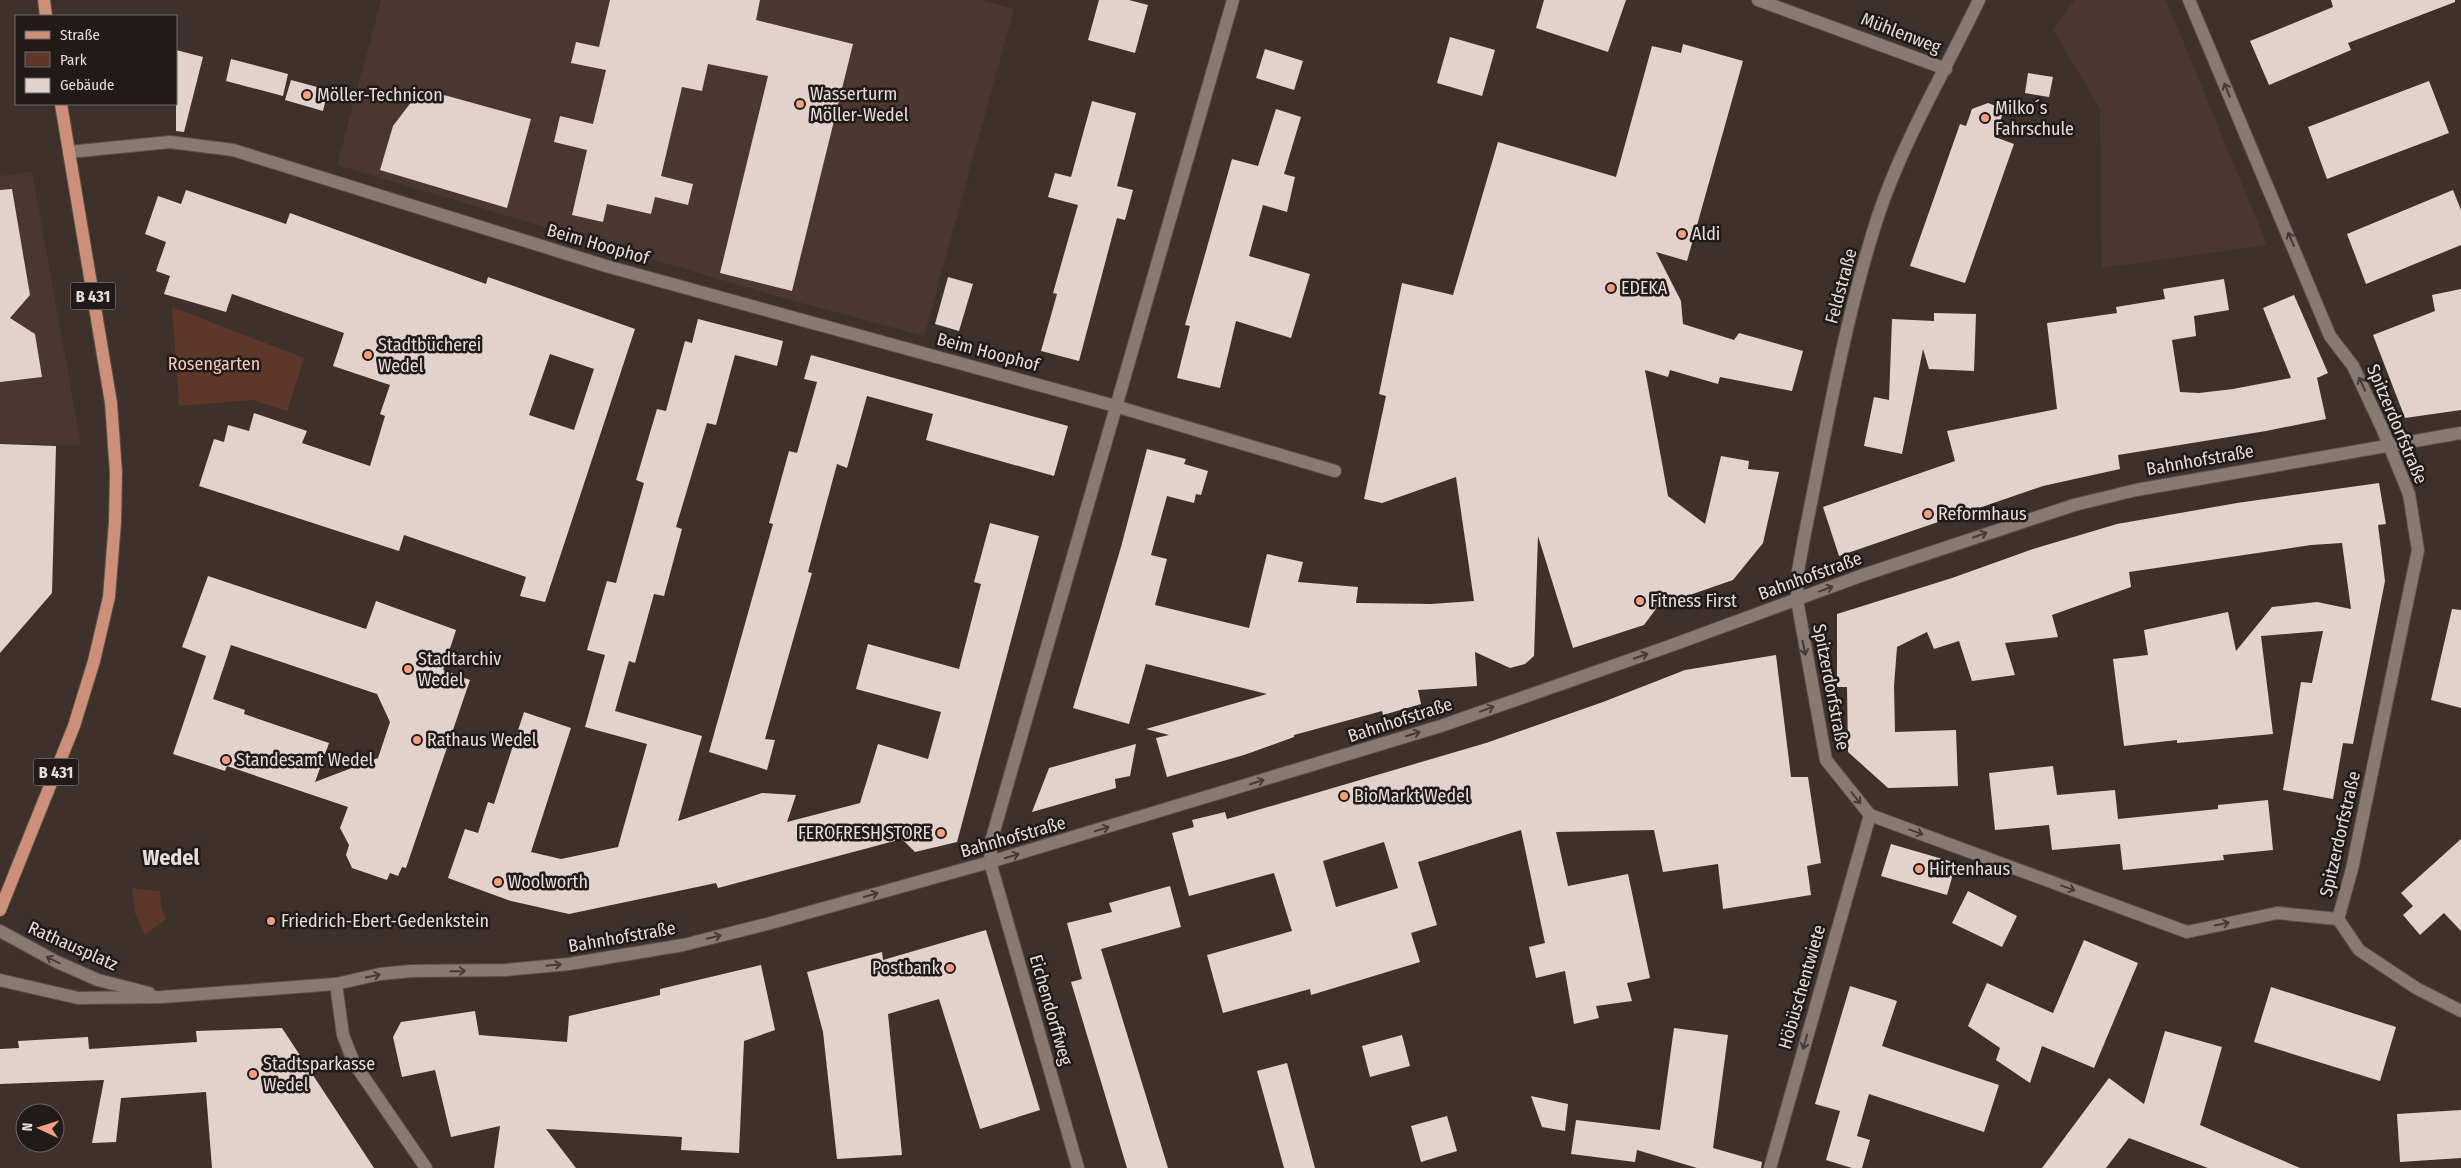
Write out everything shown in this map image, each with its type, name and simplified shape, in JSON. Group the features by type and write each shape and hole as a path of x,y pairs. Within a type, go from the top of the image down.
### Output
{"main road":[{"path":"44,0 46,15"},
{"name":"B 431","path":"0,910 74,726 94,661 109,597 115,522 116,473 111,403 61,105"}],"street":[{"path":"990,862 992,838 1233,0"},
{"name":"Mühlenweg","path":"1758,0 1946,69"},
{"name":"Feldstraße","path":"1797,600 1798,571 1804,538 1855,294 1878,215 1910,141 1979,0"},
{"name":"Spitzerdorfstraße","path":"2189,0 2330,336 2353,366 2389,444 2409,494 2418,550 2352,869 2338,919 2359,950 2416,988 2461,1011"},
{"name":"Beim Hoophof","path":"69,152 170,142 233,150 606,266 1115,406 1335,471"},
{"name":"Bahnhofstraße","path":"336,984 380,974 411,971 506,970 569,964 683,945 767,924 990,862 1441,726 1993,530 2074,505 2136,490 2389,444 2461,433"},
{"name":"Spitzerdorfstraße","path":"1797,600 1826,760 1870,815 2186,932 2277,913 2338,919"},
{"name":"Höbüschentwiete","path":"1770,1168 1870,815"},
{"name":"Eichendorffweg","path":"990,862 1078,1168"},
{"name":"Rathausplatz","path":"0,931 57,962 98,980 162,997"},
{"name":"Rathausplatz","path":"0,980 78,998 162,997 336,984"},
{"path":"336,984 344,1035 354,1063 426,1168"}],"shaded area":[{"path":"381,0 981,0 1014,9 924,336 772,295 337,165"},
{"path":"2075,0 2166,0 2267,245 2102,268 2100,109 2053,29"},
{"path":"32,172 81,445 0,444 0,176"}],"green space":[{"name":"Rosengarten","path":"172,307 304,358 287,411 253,400 179,406"},
{"path":"132,888 160,891 161,906 166,919 145,935 135,913"}],"building":[{"path":"610,0 760,0 756,20 853,44 792,291 720,273 768,76 708,64 702,91 682,87 661,176 693,184 688,205 655,197 651,214 607,204 603,222 572,215 587,150 554,142 560,116 593,124 606,70 571,63 576,42 599,47"},
{"path":"1099,0 1129,0 1148,5 1135,53 1088,40"},
{"path":"1544,0 1626,0 1608,52 1536,28"},
{"path":"2331,0 2455,0 2455,2 2348,43 2351,50 2269,85 2250,41 2333,7"},
{"path":"1450,37 1495,50 1482,96 1437,83"},
{"path":"1683,44 1743,61 1687,261 1656,252 1681,301 1683,324 1734,340 1739,333 1803,351 1792,391 1720,377 1718,384 1670,370 1668,377 1645,370 1668,496 1705,524 1721,456 1749,461 1748,469 1779,472 1763,543 1733,580 1658,606 1644,625 1573,648 1538,536 1534,656 1525,664 1510,668 1475,652 1477,686 1418,690 1421,704 1383,715 1382,711 1294,735 1294,737 1244,755 1167,777 1156,738 1169,735 1146,729 1267,694 1146,664 1129,724 1073,708 1121,547 1147,449 1186,459 1184,464 1208,471 1201,495 1196,494 1194,503 1167,496 1151,555 1167,559 1155,605 1249,628 1267,554 1303,562 1298,582 1358,587 1356,603 1431,604 1474,601 1456,477 1382,503 1364,499 1386,396 1379,394 1402,283 1453,295 1498,142 1616,177 1652,46 1681,53"},
{"path":"1265,49 1303,61 1294,90 1256,78"},
{"path":"178,51 203,57 184,132 176,131"},
{"path":"231,59 288,74 283,96 226,81"},
{"path":"2028,73 2053,77 2049,97 2025,93"},
{"name":"Möller-Technicon","path":"291,80 328,90 323,111 285,100"},
{"path":"2429,81 2449,133 2327,179 2308,127"},
{"path":"444,95 531,119 507,208 380,170 393,126 412,101"},
{"path":"1092,101 1136,113 1117,186 1133,190 1125,220 1117,218 1079,361 1041,351 1057,294 1053,293 1078,205 1048,197 1055,173 1071,177"},
{"path":"1988,103 2004,109 1995,137 2014,144 1965,283 1910,266 1960,124 1966,126 1972,109"},
{"path":"1276,109 1301,117 1284,174 1295,177 1287,212 1263,205 1249,256 1310,274 1291,338 1236,321 1220,388 1177,378 1190,326 1185,325 1232,159 1258,166"},
{"path":"12,189 30,295 10,318 35,334 42,377 0,382 0,190"},
{"path":"186,190 286,224 290,213 486,284 488,277 635,329 545,602 520,596 526,577 404,535 399,551 199,486 214,439 224,442 228,425 249,431 254,413 307,431 302,443 370,466 385,416 380,414 390,385 333,366 344,333 232,294 226,312 164,294 170,276 156,271 166,242 145,234 158,196 181,204","holes":["550,354 594,369 574,430 529,415"]},
{"path":"2453,190 2461,210 2461,245 2366,284 2347,234"},
{"path":"948,277 973,284 959,331 935,324"},
{"path":"2224,279 2229,310 2194,316 2196,336 2172,340 2180,392 2199,393 2233,389 2291,378 2263,308 2294,295 2328,373 2317,378 2326,419 2266,431 2118,455 2120,469 2043,486 1839,556 1823,507 1955,461 1947,431 2057,409 2047,323 2117,313 2116,307 2165,299 2163,289"},
{"path":"2461,289 2461,410 2405,418 2373,335 2435,311 2432,295"},
{"path":"1934,313 1976,314 1974,371 1929,369 1923,349 1902,454 1864,446 1874,397 1889,400 1892,319 1934,321"},
{"path":"698,319 783,341 777,366 735,355 716,425 707,423 676,527 682,529 664,596 654,594 635,663 629,661 615,711 702,736 678,821 762,793 796,795 787,822 860,803 878,744 928,759 941,712 856,689 868,644 959,669 981,584 974,582 990,523 1039,536 957,842 915,852 902,839 718,888 716,883 569,914 511,901 448,878 465,829 478,833 488,802 494,804 524,712 571,728 531,852 561,859 618,847 647,744 585,727 605,655 587,650 607,581 616,583 644,483 636,480 657,409 666,411 685,341 692,343"},
{"path":"811,355 1068,426 1054,476 926,440 933,414 867,396 847,468 837,464 808,572 812,573 765,739 775,740 767,770 709,752 773,524 769,523 789,451 797,453 817,382 804,379"},
{"path":"0,444 56,446 52,593 0,653"},
{"path":"2379,483 2386,524 2378,525 2385,581 2353,744 2343,743 2333,799 2283,790 2301,682 2312,683 2323,631 2261,636 2273,734 2177,743 2177,740 2124,746 2113,659 2148,655 2144,630 2228,612 2236,651 2272,607 2317,602 2351,609 2342,543 2311,545 2129,572 2131,587 2052,615 2058,637 2005,643 2015,675 1972,681 1959,641 1934,649 1927,632 1897,647 1894,686 1895,732 1956,730 1958,786 1888,788 1848,752 1847,687 1837,687 1837,614 1952,578 2033,549 2117,524 2237,503"},
{"name":"Rathaus Wedel","path":"208,576 366,629 376,601 456,630 443,670 470,680 406,868 402,867 398,876 390,873 387,880 352,868 346,855 349,845 340,828 348,807 227,766 225,771 173,754 206,656 182,647","holes":["231,645 377,694 390,722 378,758 315,782 329,743 244,714 245,710 213,699"]},
{"path":"2452,609 2461,610 2461,708 2431,700"},
{"path":"1776,655 1791,777 1808,777 1821,863 1807,866 1811,895 1723,909 1718,864 1663,872 1654,830 1556,832 1568,886 1628,874 1650,978 1627,983 1632,1001 1596,1006 1599,1018 1574,1024 1565,971 1536,978 1529,947 1545,943 1521,830 1418,862 1437,925 1411,933 1420,962 1311,995 1310,989 1223,1013 1207,955 1292,931 1274,873 1189,896 1172,833 1194,827 1192,820 1225,812 1227,819 1486,743 1603,702 1685,670","holes":["1384,842 1398,888 1336,907 1323,861"]},
{"path":"1136,744 1130,776 1115,779 1116,788 1032,812 1049,768"},
{"path":"2053,766 2057,795 2115,790 2118,819 2218,809 2218,805 2268,800 2273,850 2223,855 2224,860 2123,870 2120,844 2052,850 2049,825 1995,830 1989,773"},
{"path":"2461,839 2461,931 2444,913 2420,935 2403,915 2413,906 2401,893"},
{"name":"Hirtenhaus","path":"1891,844 1956,863 1947,895 1881,876"},
{"path":"1170,886 1181,927 1101,949 1168,1168 1127,1168 1071,982 1082,979 1067,923 1112,912 1109,903"},
{"path":"1968,891 2017,916 2002,947 1952,923"},
{"path":"986,930 1040,1110 980,1129 939,999 888,1014 902,1155 837,1159 823,1032 807,972 882,952 883,960"},
{"path":"2084,940 2138,963 2094,1068 2042,1046 2030,1083 1996,1060 2000,1048 1968,1026 1987,983 2053,1013"},
{"path":"761,965 775,1030 744,1041 739,1153 681,1150 682,1137 546,1129 576,1168 494,1168 500,1126 451,1137 435,1070 402,1077 393,1037 401,1022 475,1011 479,1035 567,1042 569,1016 660,995 660,989"},
{"path":"1850,986 1897,1001 1882,1046 1999,1085 1984,1132 1869,1094 1857,1136 1870,1140 1862,1168 1852,1168 1826,1160 1840,1111 1815,1104"},
{"path":"2271,987 2396,1027 2380,1081 2254,1042"},
{"path":"282,1028 374,1168 212,1168 206,1092 121,1098 116,1142 92,1143 104,1080 0,1084 0,1049 19,1048 18,1041 88,1037 89,1049 197,1042 196,1031"},
{"path":"1674,1028 1728,1035 1713,1148 1762,1162 1761,1168 1697,1168 1637,1150 1635,1162 1571,1154 1576,1120 1660,1130"},
{"path":"2165,1031 2222,1047 2200,1125 2300,1168 2208,1168 2129,1138 2106,1168 2042,1168 2109,1078 2144,1104"},
{"path":"1402,1035 1410,1066 1370,1077 1362,1046"},
{"path":"1287,1063 1315,1168 1284,1168 1257,1071"},
{"path":"1531,1096 1568,1104 1565,1131 1542,1127"},
{"path":"2461,1110 2461,1158 2400,1162 2397,1114"},
{"path":"1447,1116 1457,1151 1421,1162 1411,1126"}],"place":[{"name":"Möller-Technicon","path":"307,95"},
{"name":"Wasserturm Möller-Wedel","path":"800,104"},
{"name":"Milko´s Fahrschule","path":"1985,118"},
{"name":"Aldi","path":"1682,234"},
{"name":"EDEKA","path":"1611,288"},
{"name":"Stadtbücherei Wedel","path":"368,355"},
{"name":"Reformhaus","path":"1928,514"},
{"name":"Fitness First","path":"1640,601"},
{"name":"Stadtarchiv Wedel","path":"408,669"},
{"name":"Rathaus Wedel","path":"417,740"},
{"name":"Standesamt Wedel","path":"226,760"},
{"name":"BioMarkt Wedel","path":"1344,796"},
{"name":"FEROFRESH STORE","path":"941,833"},
{"name":"Hirtenhaus","path":"1919,869"},
{"name":"Woolworth","path":"498,882"},
{"name":"Friedrich-Ebert-Gedenkstein","path":"271,921"},
{"name":"Postbank","path":"950,968"},
{"name":"Stadtsparkasse Wedel","path":"253,1074"}],"district":[{"name":"Wedel","path":"171,857"}]}
